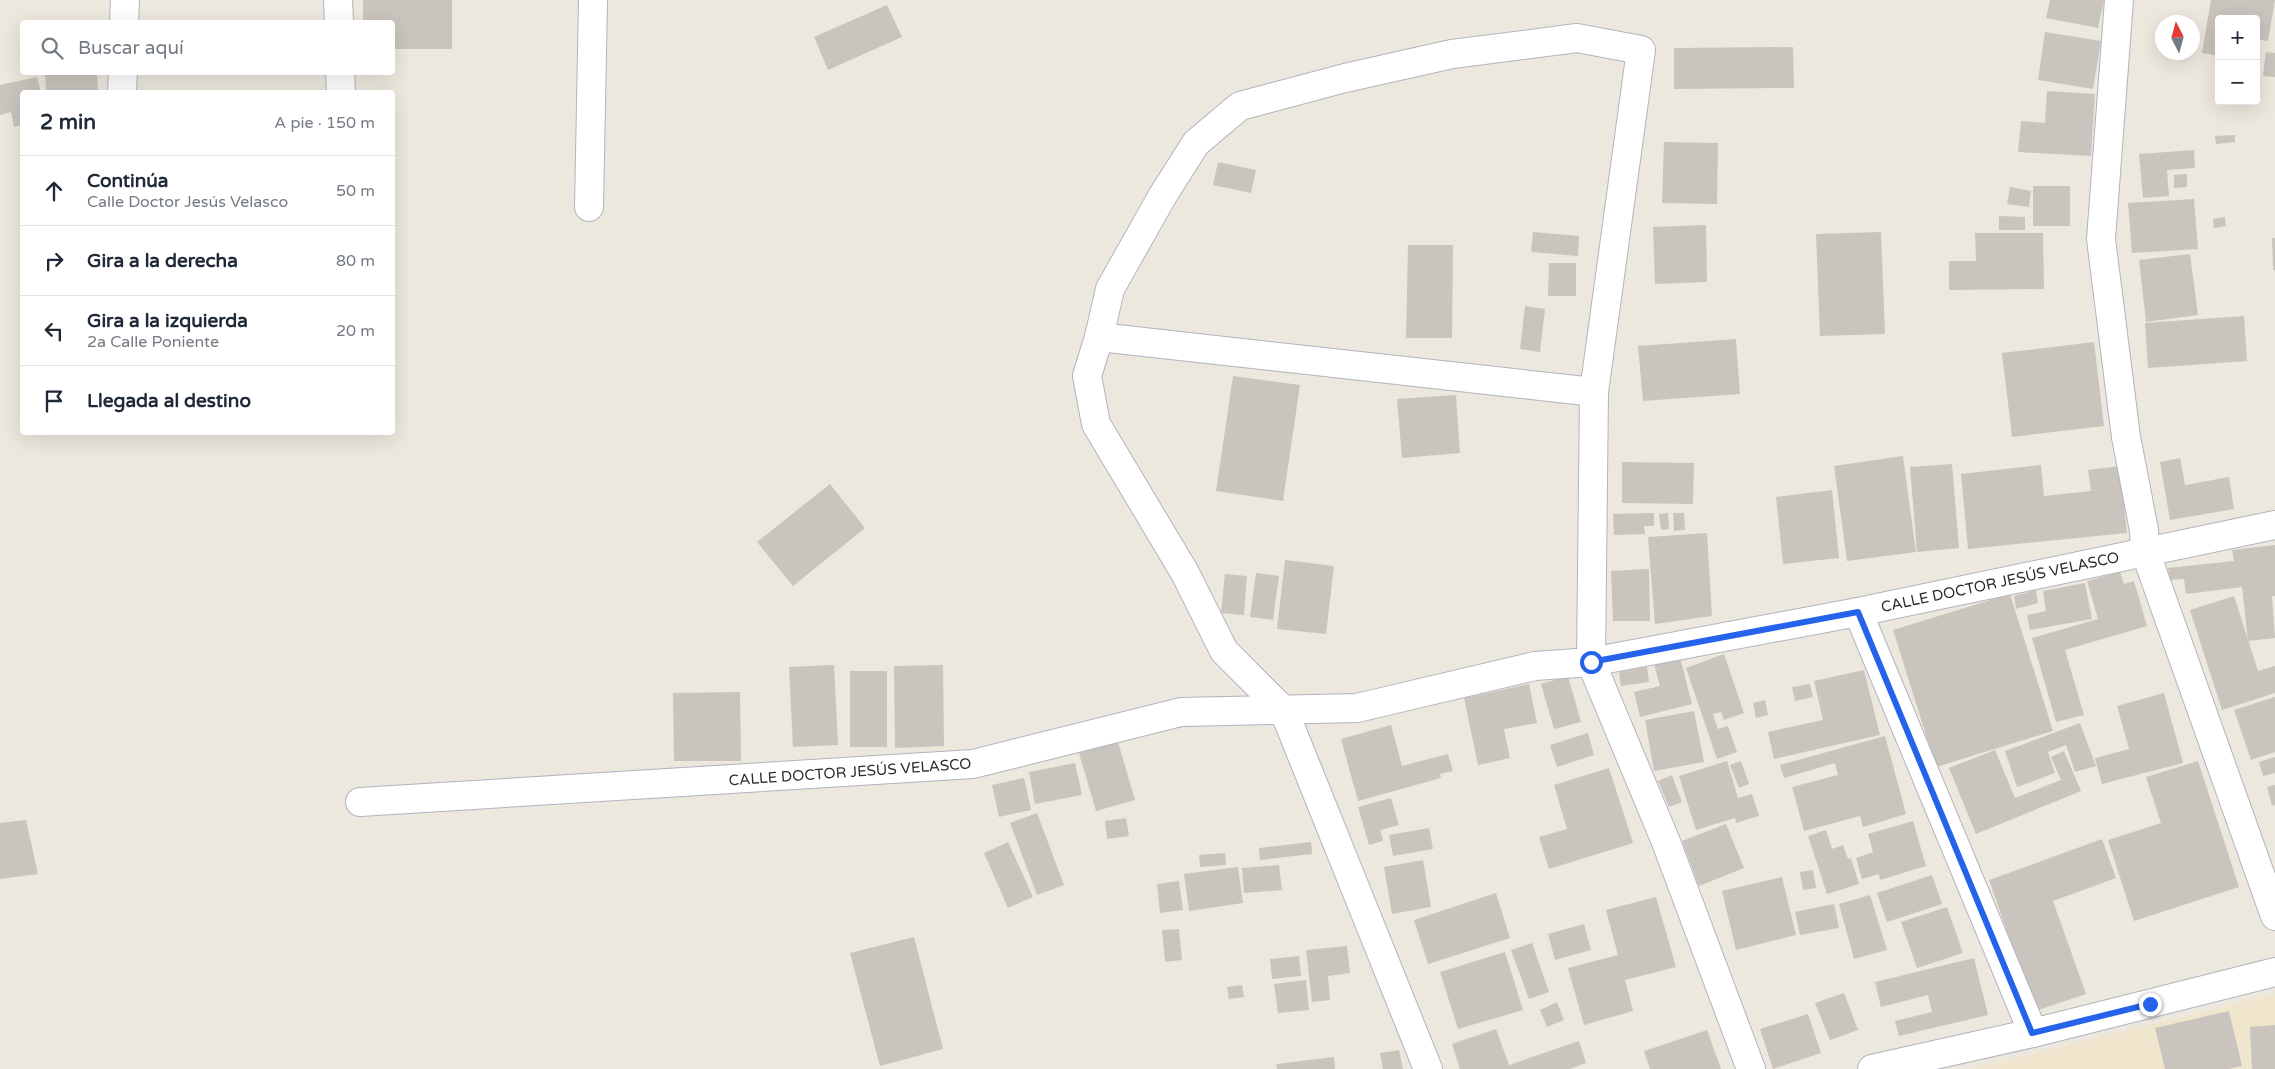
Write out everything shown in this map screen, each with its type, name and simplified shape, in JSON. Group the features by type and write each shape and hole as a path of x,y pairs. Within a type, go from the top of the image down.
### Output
{"street":[{"path":"124,20 125,0"},
{"path":"338,0 339,20"},
{"path":"589,207 593,0"},
{"path":"2119,0 2101,239 2126,437 2144,530 2145,551 2275,916"},
{"path":"1428,1069 1284,711 1224,651 1185,573 1096,424 1087,376 1099,337 1110,289 1163,195 1196,143 1240,106 1345,78 1452,54 1577,38 1641,50 1594,392 1591,662 1666,842 1751,1069"},
{"path":"122,90 123,75"},
{"path":"340,75 340,90"},
{"path":"1099,337 1594,392"},
{"name":"CALLE DOCTOR JESÚS VELASCO","path":"360,802 973,764 1181,712 1357,708 1535,666 1591,662 1858,612 2275,525"},
{"path":"1858,612 2032,1033"},
{"path":"1872,1069 2032,1033 2275,972"}],"shaded area":[{"path":"2275,994 2275,1069 1972,1069"}],"building":[{"path":"363,0 452,0 452,49 395,49 395,20 363,20"},
{"path":"2050,0 2104,0 2098,28 2046,18"},
{"path":"2211,0 2275,0 2268,41 2260,40 2260,15 2215,15 2215,55 2202,53"},
{"path":"887,5 902,37 828,70 814,37"},
{"path":"2045,32 2101,41 2093,89 2038,80"},
{"path":"1793,47 1794,88 1674,89 1674,48"},
{"path":"2266,52 2275,53 2275,77 2263,76"},
{"path":"45,75 97,75 98,90 46,90"},
{"path":"37,77 40,90 20,90 20,126 14,127 11,112 0,115 0,85"},
{"path":"2047,91 2095,94 2091,156 2018,152 2021,121 2045,123"},
{"path":"2235,135 2235,142 2216,144 2215,136"},
{"path":"1664,142 1718,143 1717,204 1662,203"},
{"path":"2194,150 2195,168 2167,170 2169,196 2143,198 2139,154"},
{"path":"1218,162 1256,170 1251,193 1213,185"},
{"path":"2187,174 2187,187 2174,188 2174,175"},
{"path":"2033,186 2070,186 2070,226 2033,226"},
{"path":"2010,187 2031,191 2029,207 2007,204"},
{"path":"2194,199 2198,249 2132,253 2128,203"},
{"path":"1999,216 2025,217 2025,230 1999,230"},
{"path":"2225,217 2226,226 2214,228 2213,219"},
{"path":"1706,225 1707,282 1655,284 1653,227"},
{"path":"1533,232 1579,236 1578,256 1531,252"},
{"path":"1881,232 1885,334 1820,336 1816,234"},
{"path":"1975,233 2043,233 2044,289 1949,290 1949,261 1976,261"},
{"path":"2272,238 2275,238 2275,270 2273,270"},
{"path":"1408,245 1453,245 1452,338 1406,338"},
{"path":"2190,254 2198,315 2146,322 2139,260"},
{"path":"1549,263 1576,263 1576,296 1548,296"},
{"path":"1525,306 1545,309 1540,352 1520,349"},
{"path":"2244,316 2247,361 2148,368 2145,323"},
{"path":"1736,339 1740,394 1643,401 1638,346"},
{"path":"2094,342 2104,426 2012,437 2002,353"},
{"path":"1233,376 1300,385 1283,501 1216,491"},
{"path":"1456,395 1460,453 1402,458 1397,399"},
{"path":"1903,456 1916,552 1847,561 1834,466"},
{"path":"2180,458 2185,485 2229,477 2234,509 2170,520 2160,462"},
{"path":"1622,462 1694,463 1693,504 1622,503"},
{"path":"1952,464 1959,548 1917,552 1910,467"},
{"path":"2041,465 2044,496 2091,491 2088,470 2120,466 2127,533 1968,549 1961,474"},
{"path":"830,484 865,528 793,586 757,542"},
{"path":"1832,490 1839,558 1783,564 1776,497"},
{"path":"1654,513 1654,526 1644,526 1645,534 1614,535 1613,514"},
{"path":"1668,513 1669,529 1661,530 1659,514"},
{"path":"1673,513 1684,513 1685,530 1674,531"},
{"path":"1707,533 1712,616 1655,624 1648,537"},
{"path":"2275,545 2275,596 2272,596 2275,638 2248,641 2242,587 2186,594 2184,579 2170,580 2168,568 2234,561 2232,550"},
{"path":"1285,560 1334,566 1326,634 1277,629"},
{"path":"1649,569 1650,621 1613,621 1611,571"},
{"path":"2120,572 2124,584 2134,581 2147,626 2065,650 2084,715 2056,722 2032,638 2098,619 2087,581"},
{"path":"1256,573 1279,576 1273,620 1250,617"},
{"path":"1225,574 1247,576 1244,615 1221,613"},
{"path":"2085,583 2092,619 2030,630 2027,615 2046,611 2043,591"},
{"path":"2036,590 2038,603 2016,609 2014,596"},
{"path":"2010,594 2053,731 1936,767 1893,630"},
{"path":"2234,596 2258,671 2275,666 2275,693 2222,710 2190,610"},
{"path":"1724,654 1744,713 1724,720 1721,712 1713,714 1718,729 1728,726 1737,752 1717,759 1686,668"},
{"path":"1680,657 1692,704 1640,717 1634,692 1660,686 1654,664"},
{"path":"834,665 838,745 793,747 789,667"},
{"path":"943,665 944,746 895,748 894,666"},
{"path":"1647,667 1649,682 1621,686 1619,672"},
{"path":"1864,670 1880,735 1774,759 1768,732 1823,720 1814,681"},
{"path":"850,671 887,671 887,747 850,747"},
{"path":"1568,676 1581,722 1554,729 1541,684"},
{"path":"1529,684 1537,723 1504,729 1510,758 1478,765 1464,698"},
{"path":"1810,684 1813,697 1795,701 1792,687"},
{"path":"740,692 741,761 674,761 673,693"},
{"path":"2164,693 2183,763 2102,784 2095,758 2129,749 2117,706"},
{"path":"2275,697 2275,752 2251,760 2234,710"},
{"path":"1765,700 1768,715 1756,718 1753,703"},
{"path":"1694,711 1704,762 1654,771 1645,720"},
{"path":"2080,723 2096,766 2075,772 2066,745 2048,752 2055,773 2017,787 2005,751"},
{"path":"1391,725 1402,766 1448,754 1453,771 1440,774 1441,778 1358,801 1341,739"},
{"path":"1588,733 1594,755 1557,767 1550,745"},
{"path":"1885,736 1906,814 1863,827 1860,816 1804,831 1792,787 1838,775 1835,763 1784,778 1780,765"},
{"path":"1118,742 1135,800 1096,811 1079,753"},
{"path":"1995,750 2015,798 2061,780 2051,757 2064,751 2081,791 1976,834 1949,768"},
{"path":"2275,757 2275,773 2263,776 2259,762"},
{"path":"1727,761 1738,798 1752,794 1759,816 1736,823 1735,818 1696,830 1679,776"},
{"path":"1741,761 1749,784 1739,788 1730,765"},
{"path":"2198,761 2239,887 2134,921 2108,840 2161,823 2146,777"},
{"path":"1075,763 1082,795 1035,804 1029,772"},
{"path":"1609,768 1633,843 1549,869 1539,837 1567,829 1554,785"},
{"path":"1672,775 1682,802 1669,807 1658,781"},
{"path":"1024,778 1031,810 999,817 992,785"},
{"path":"2275,785 2275,805 2272,806 2267,787"},
{"path":"1391,798 1399,825 1380,830 1383,841 1369,845 1358,807"},
{"path":"1037,813 1064,885 1037,895 1010,823"},
{"path":"1126,818 1129,836 1107,839 1105,821"},
{"path":"26,820 38,874 0,879 0,823"},
{"path":"1913,821 1926,866 1880,880 1879,874 1862,879 1856,858 1873,852 1868,834"},
{"path":"1726,824 1744,868 1699,886 1682,841"},
{"path":"1429,828 1433,849 1393,856 1389,835"},
{"path":"1826,830 1832,849 1843,845 1848,859 1851,858 1859,884 1827,894 1808,836"},
{"path":"2102,839 2116,878 2053,901 2086,994 2035,1011 1989,880"},
{"path":"1008,842 1033,897 1008,908 984,853"},
{"path":"1311,842 1312,854 1260,860 1259,848"},
{"path":"1225,853 1226,865 1200,867 1199,855"},
{"path":"1423,860 1431,907 1392,914 1384,867"},
{"path":"1279,865 1282,890 1244,893 1242,868"},
{"path":"1238,867 1243,903 1189,911 1184,874"},
{"path":"1813,870 1816,888 1803,890 1800,872"},
{"path":"1932,875 1942,904 1887,922 1877,893"},
{"path":"1782,877 1796,935 1736,950 1722,891"},
{"path":"1179,881 1183,910 1160,913 1157,884"},
{"path":"1496,893 1510,938 1428,964 1414,920"},
{"path":"1870,895 1887,950 1854,959 1839,904"},
{"path":"1656,897 1676,967 1625,980 1633,1011 1584,1025 1568,968 1618,955 1606,910"},
{"path":"1834,904 1839,928 1800,935 1795,912"},
{"path":"1947,907 1963,953 1917,968 1901,922"},
{"path":"1584,924 1591,950 1555,960 1548,934"},
{"path":"1179,929 1182,960 1165,962 1162,930"},
{"path":"914,937 943,1049 880,1066 850,953"},
{"path":"1532,943 1549,992 1529,999 1511,950"},
{"path":"1347,946 1350,973 1328,976 1330,1000 1312,1002 1306,950"},
{"path":"1505,952 1523,1010 1458,1029 1440,972"},
{"path":"1299,956 1301,976 1272,979 1270,959"},
{"path":"1974,958 1988,1015 1899,1036 1895,1021 1932,1012 1928,995 1881,1007 1875,982"},
{"path":"1306,980 1309,1010 1278,1013 1274,984"},
{"path":"1242,985 1244,997 1229,999 1227,987"},
{"path":"1844,993 1858,1030 1830,1040 1815,1003"},
{"path":"1557,1002 1564,1020 1547,1027 1540,1010"},
{"path":"2229,1011 2242,1066 2229,1069 2165,1069 2155,1028"},
{"path":"1808,1014 1821,1053 1773,1069 1760,1029"},
{"path":"2275,1025 2275,1069 2252,1069 2250,1027"},
{"path":"1496,1029 1509,1065 1579,1041 1586,1063 1570,1069 1460,1069 1452,1044"},
{"path":"1707,1030 1721,1069 1650,1069 1644,1051"},
{"path":"1399,1050 1403,1069 1383,1069 1380,1053"},
{"path":"1334,1057 1335,1069 1277,1069 1276,1064"}],"route":[{"path":"1591,662 1858,612 2032,1033 2150,1004"}]}
